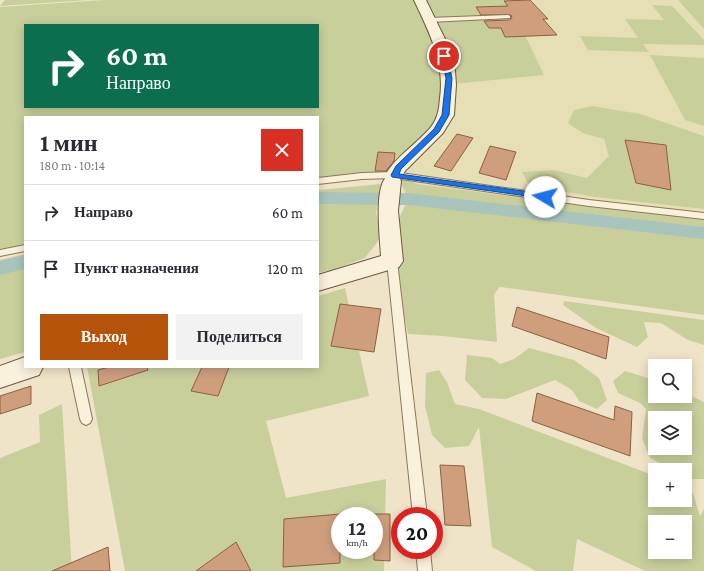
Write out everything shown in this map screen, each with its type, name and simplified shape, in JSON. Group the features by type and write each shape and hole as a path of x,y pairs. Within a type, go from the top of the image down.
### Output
{"street":[{"path":"319,283 392,261 388,211 393,178 398,168 437,130 446,115 449,78 440,41 420,0"},
{"path":"0,376 27,368"}],"lane":[{"path":"429,20 508,17"},
{"path":"319,181 362,176 393,178 704,216"},
{"path":"0,254 24,248"},
{"path":"392,261 419,507"},
{"path":"75,368 86,419"},
{"path":"424,559 425,571"}],"shaded area":[{"path":"422,0 704,0 704,217 592,207 417,184 397,174"}],"green space":[{"path":"5,0 88,0 0,6"},
{"path":"104,0 508,0 544,75 453,84 446,120 397,175 319,184 319,116 24,116 24,248 0,254 0,7"},
{"path":"678,0 704,0 704,29"},
{"path":"652,5 672,6 704,40 704,45 643,44 649,52 588,50 580,36 638,38 625,19 664,20"},
{"path":"650,55 704,58 704,126 685,120"},
{"path":"592,106 640,114 704,136 704,209 595,197 529,185 522,172 554,170 587,178 609,156 604,139 583,133 568,123 574,110"},
{"path":"398,175 417,184 592,207 704,217 704,315 500,287 494,294 497,342 408,334 393,263 390,239 408,199"},
{"path":"381,184 376,213 382,236 365,258 332,270 319,273 319,190"},
{"path":"24,254 24,352 0,359 0,260"},
{"path":"345,288 369,396 266,421 286,498 386,479 384,571 125,571 87,368 319,368 319,296"},
{"path":"564,301 704,320 704,345 688,340 661,323 644,322 648,337 637,347 596,328 563,305"},
{"path":"529,348 574,360 599,378 607,400 597,409 579,401 572,390 555,380 506,399 482,398 465,380 467,355 492,358 500,364 514,359"},
{"path":"439,370 447,382 455,404 479,409 648,473 648,507 692,507 692,492 700,516 704,509 704,571 645,571 577,539 573,571 536,571 492,547 479,427 469,446 445,448 432,435 425,406 426,373"},
{"path":"625,371 648,378 648,403 692,403 692,396 704,402 704,479 692,479 692,463 660,463 650,458 649,455 692,455 692,411 648,411 648,453 642,438 646,409 640,403 618,393 613,381"},
{"path":"62,404 72,571 0,571 0,458 40,442 39,415"}],"building":[{"path":"530,0 548,19 543,19 557,35 505,37 501,28 489,28 484,21 510,20 512,18 511,15 481,15 476,7 508,6 504,1"},
{"path":"457,134 473,138 451,171 434,166"},
{"path":"625,140 666,145 671,190 636,183"},
{"path":"490,146 516,152 506,180 479,173"},
{"path":"378,152 395,153 394,161 386,171 375,171"},
{"path":"340,304 381,309 374,352 331,346"},
{"path":"517,307 609,337 606,359 512,326"},
{"path":"105,368 147,368 148,370 99,386 98,370"},
{"path":"202,368 229,368 218,396 191,391"},
{"path":"31,386 31,404 0,414 0,396"},
{"path":"537,393 614,420 615,406 632,412 630,456 532,421"},
{"path":"440,465 464,466 471,526 445,525"},
{"path":"383,514 390,514 390,561 374,560 383,559"},
{"path":"331,515 331,559 340,559 340,563 283,567 284,519"},
{"path":"236,542 251,571 196,571"},
{"path":"108,547 110,571 52,571"}],"waterway":[{"path":"319,198 408,199 704,233"},
{"path":"0,268 24,262"}],"route":[{"path":"444,56 449,78 446,115 437,130 398,168 394,175 545,197"}]}
